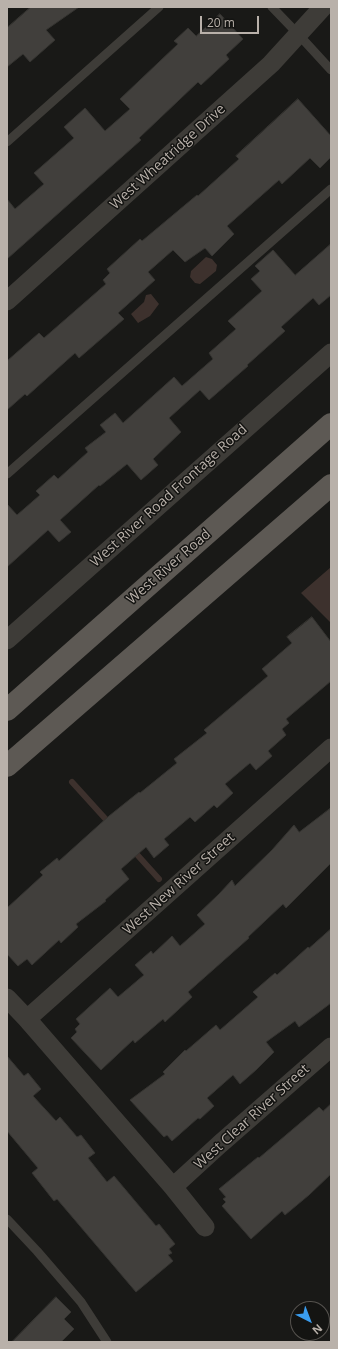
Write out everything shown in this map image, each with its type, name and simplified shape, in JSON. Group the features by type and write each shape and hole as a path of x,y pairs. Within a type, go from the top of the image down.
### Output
{"main road":[{"name":"West River Road","path":"7,710 331,424"},
{"path":"7,766 331,485"}],"street":[{"name":"West Wheatridge Drive","path":"7,301 271,64 322,7"},
{"name":"West River Road Frontage Road","path":"7,640 331,353"},
{"name":"West New River Street","path":"27,1019 331,748"},
{"path":"7,998 173,1187 205,1227"},
{"name":"West Clear River Street","path":"173,1187 331,1046"}],"lane":[{"path":"7,142 159,7"},
{"path":"272,7 331,70"},
{"path":"7,474 331,189"},
{"path":"7,1219 81,1302 107,1342"}],"shaded area":[{"path":"206,257 212,259 217,265 216,271 200,284 195,283 190,277 191,271"},
{"path":"151,294 159,304 150,316 138,323 131,314 144,302 146,295"},
{"path":"331,567 331,623 301,593"}],"building":[{"path":"31,7 79,7 46,30 55,40 30,62 23,54 7,67 7,28"},
{"path":"220,14 243,39 226,55 229,59 201,85 198,82 139,138 141,140 7,259 7,199 15,209 44,184 34,173 74,138 64,127 85,108 105,131 130,109 120,99 178,44 174,41 188,28 196,36"},
{"path":"298,99 331,136 331,157 320,168 310,158 282,184 279,180 227,226 234,234 212,256 205,248 185,262 173,250 148,272 155,280 118,313 124,319 79,358 75,353 27,396 25,394 7,410 7,361 39,333 44,338 106,284 103,280 110,273 107,269 140,239 142,241 197,195 198,196 239,159 236,156"},
{"path":"331,244 331,295 319,305 313,298 281,327 285,331 209,400 200,390 169,418 181,432 153,459 158,465 141,480 127,464 100,486 99,485 60,520 71,532 59,542 48,530 7,567 7,504 17,515 40,495 36,491 54,475 58,479 88,452 85,448 106,432 100,425 115,413 123,423 174,377 182,386 213,359 209,353 236,329 228,321 262,291 251,279 260,271 255,266 273,250 295,275"},
{"path":"312,617 331,642 331,681 286,719 289,723 282,729 286,735 268,751 272,756 256,770 250,763 225,784 233,793 217,808 214,805 195,822 190,817 164,839 169,845 154,858 146,847 121,869 129,879 105,900 106,901 76,924 78,927 61,943 59,940 32,965 27,959 18,966 7,954 7,908 43,875 40,872 57,858 59,861 109,816 177,763 174,759 207,733 204,730 268,676 262,669 292,643 287,637"},
{"path":"331,808 331,863 286,908 283,904 248,937 249,938 188,992 192,997 165,1022 163,1019 135,1043 133,1040 101,1070 71,1038 77,1032 75,1029 80,1024 76,1019 110,988 118,997 144,975 135,965 151,951 153,954 172,936 180,946 205,924 197,915 232,880 235,886 272,850 294,825 299,832"},
{"path":"331,929 331,1003 299,1027 295,1021 266,1042 274,1052 256,1070 240,1084 233,1075 207,1098 214,1106 200,1119 198,1118 172,1141 167,1135 164,1137 130,1100 165,1074 163,1072 185,1050 186,1051 216,1025 220,1030 258,997 253,992 275,973 277,975 308,947 309,948"},
{"path":"7,1056 24,1076 28,1073 41,1089 33,1096 56,1121 60,1117 77,1137 81,1135 95,1153 88,1158 107,1182 114,1176 156,1226 159,1224 175,1244 169,1249 172,1253 168,1255 173,1261 136,1292 57,1199 54,1201 32,1173 38,1168 7,1131"},
{"path":"331,1104 331,1174 285,1215 282,1211 251,1239 222,1206 226,1202 223,1199 226,1197 219,1189 258,1157 259,1158 319,1107 323,1111"},
{"path":"56,1297 71,1312 64,1319 74,1329 61,1342 12,1342"}],"waterway":[{"path":"72,782 111,825"},
{"path":"132,849 159,879"}]}
